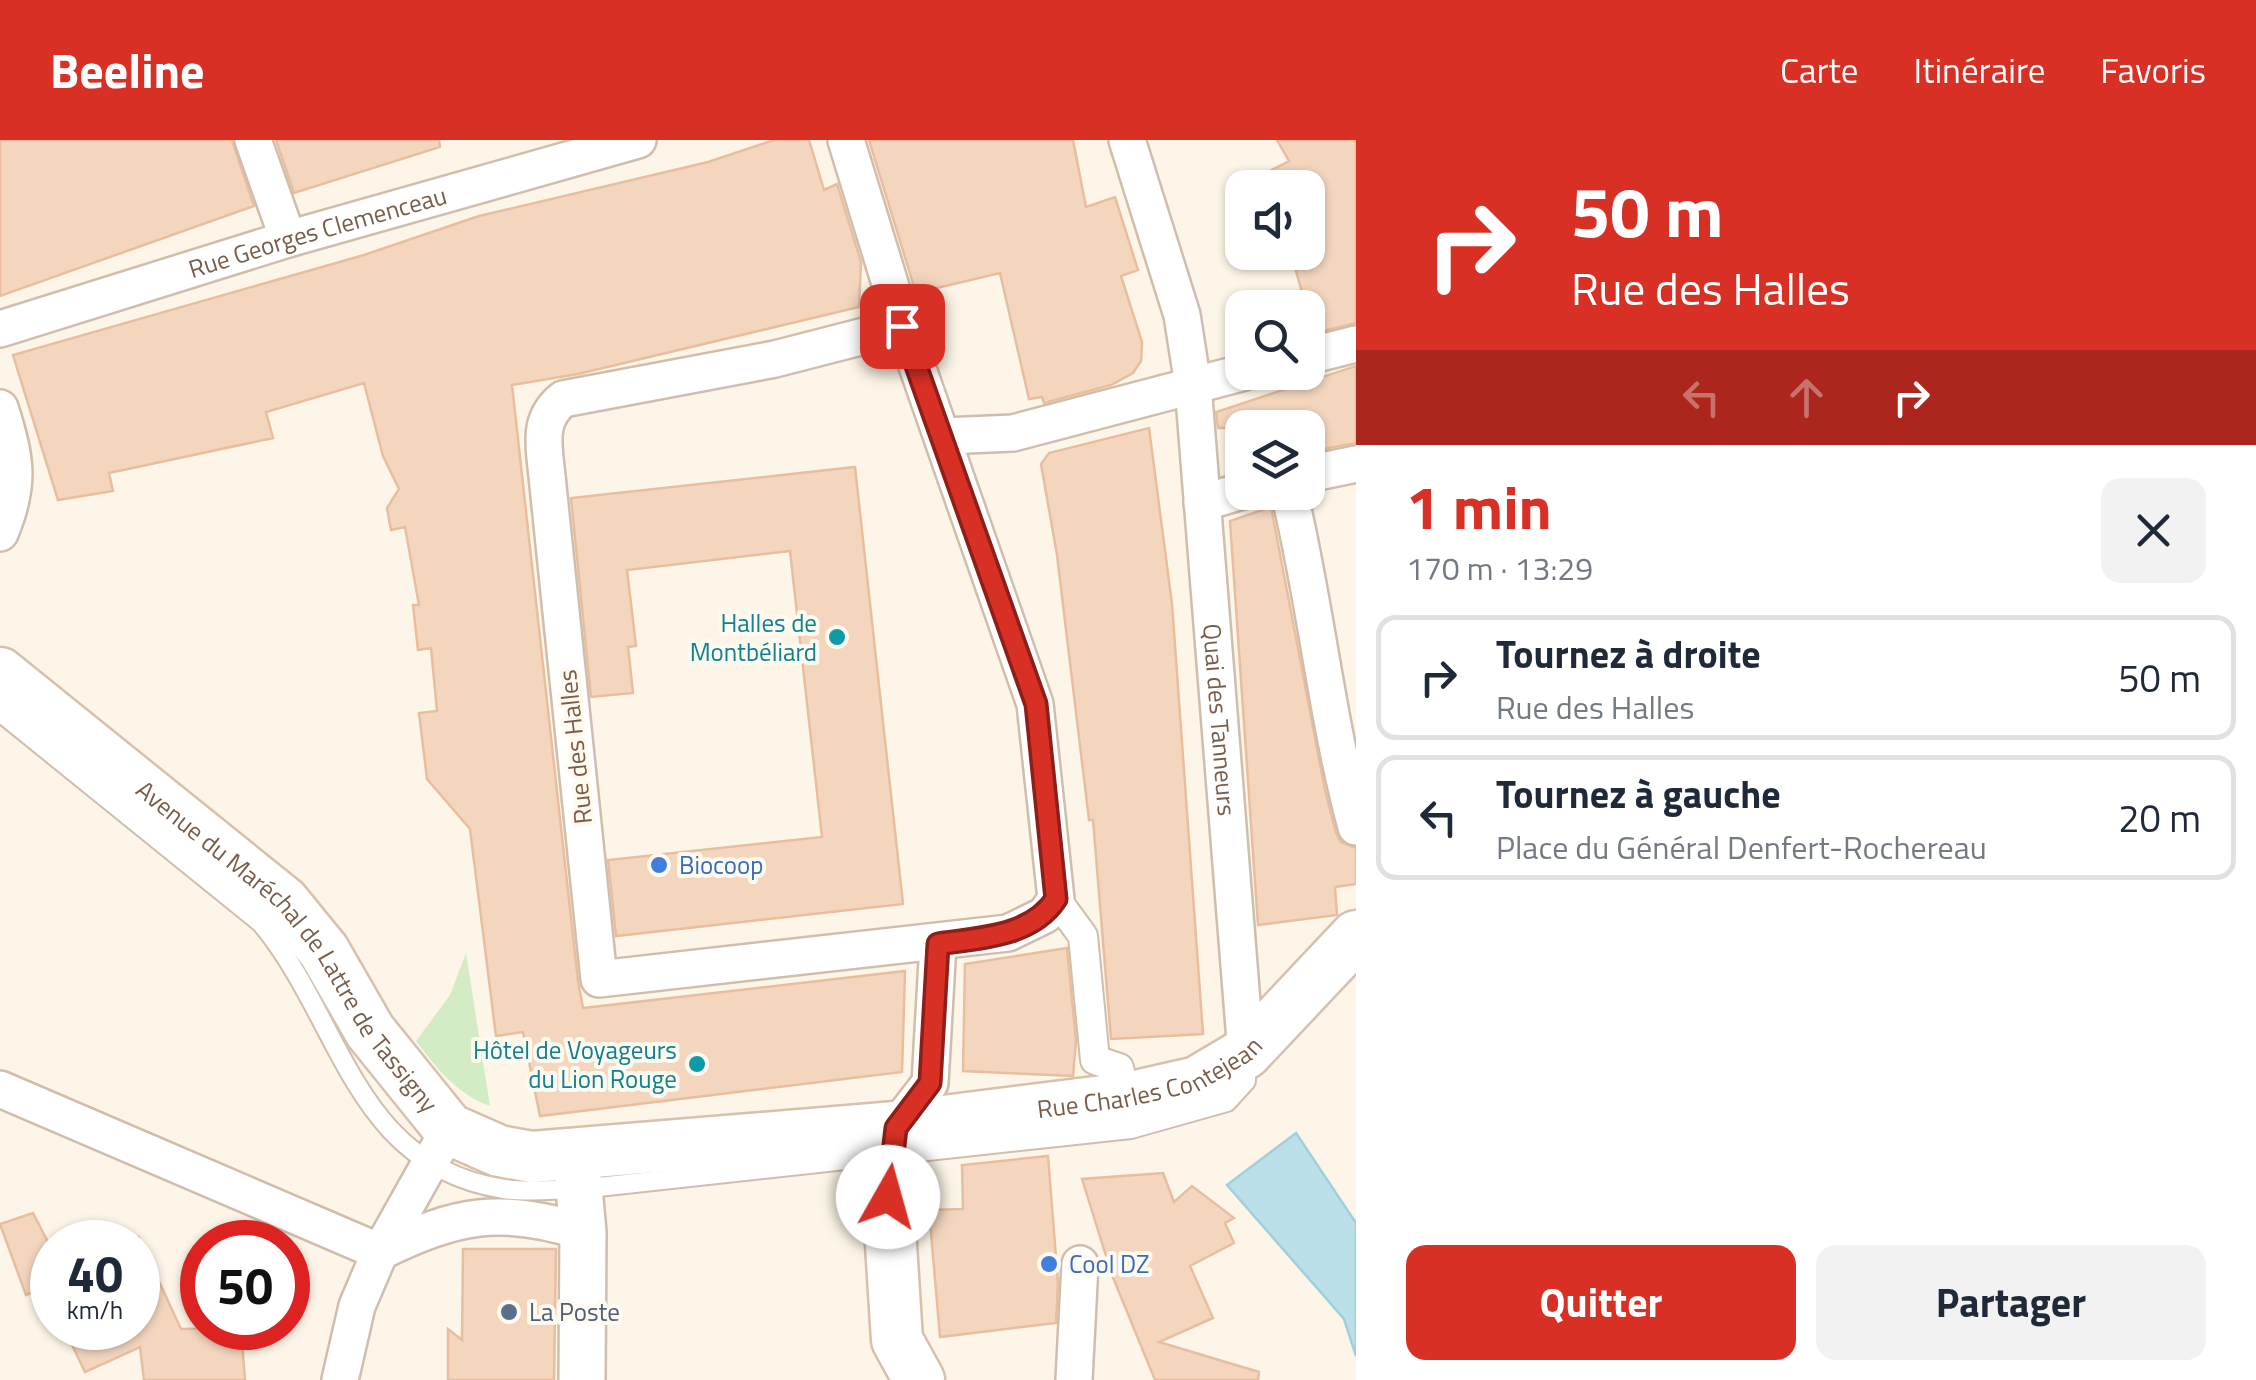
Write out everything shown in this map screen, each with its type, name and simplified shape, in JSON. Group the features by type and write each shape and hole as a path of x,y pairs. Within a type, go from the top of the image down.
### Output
{"main road":[{"name":"Avenue du Maréchal de Lattre de Tassigny","path":"0,673 284,902 324,952 439,1146 532,1158 580,1192 895,1140"},
{"name":"Rue Charles Contejean","path":"895,1140 1197,1082 1246,1053 1356,936"},
{"path":"895,1140 888,1197 898,1340 920,1380"}],"street":[{"path":"252,140 288,238"},
{"name":"Rue Georges Clemenceau","path":"0,329 288,238 638,140"},
{"path":"846,140 902,326 1036,704 1056,899 1083,936 1095,1060 1119,1068 1126,1098"},
{"name":"Quai des Tanneurs","path":"1127,140 1182,315 1193,385 1246,1053"},
{"name":"Rue des Halles","path":"902,326 775,359 564,400 550,410 542,428 599,979 938,944 1008,933 1046,915 1056,899"},
{"path":"1325,352 1356,344"},
{"path":"944,436 1013,432 1225,377"},
{"path":"0,408 16,458 8,514 0,533"},
{"path":"1325,470 1356,464"},
{"path":"1202,503 1225,496"},
{"path":"1293,510 1344,735 1356,827"},
{"path":"895,1140 930,1083 938,944"},
{"path":"0,1089 380,1252"},
{"path":"340,1380 357,1306 380,1252 439,1146"},
{"path":"380,1252 433,1225 485,1215 534,1216 580,1192 582,1380"},
{"path":"1074,1380 1080,1264"}],"lane":[{"path":"0,712 261,924 290,959 367,1106 386,1129 439,1146"},
{"path":"895,1140 1131,1129 1180,1118 1227,1102 1246,1081 1246,1053"}],"green space":[{"path":"466,953 490,1106 458,1088 416,1041 450,995"}],"water":[{"path":"1296,1133 1356,1223 1356,1356 1344,1319 1227,1185"}],"building":[{"path":"0,140 232,140 254,206 0,296"},
{"path":"276,140 439,140 440,147 294,193"},
{"path":"774,140 809,140 824,190 837,184 861,262 859,307 578,374 512,385 578,981 583,1008 905,971 902,1072 540,1116 523,1032 496,1036 470,829 427,779 419,713 437,711 431,648 418,650 413,605 419,605 405,527 391,530 387,508 399,489 383,456 364,383 266,412 273,438 109,473 113,491 58,500 13,355 364,255 479,216 708,162"},
{"path":"869,140 1073,140 1086,207 1115,197 1138,270 1121,276 1142,342 1141,361 1133,373 1111,385 1044,403 1042,397 1029,399 1000,273 916,293"},
{"path":"1277,140 1356,140 1356,323 1325,330 1325,290 1301,290 1296,270 1325,270 1325,170 1272,170 1289,161"},
{"path":"1356,366 1356,443 1325,449 1325,410 1225,410 1225,428 1218,428 1216,412 1283,390 1325,390 1325,376"},
{"path":"1149,428 1172,604 1203,1034 1111,1039 1093,820 1089,820 1057,555 1041,464 1049,453"},
{"name":"Halles de Montbéliard","path":"855,467 903,904 616,936 608,860 822,837 790,551 627,570 636,646 628,647 633,693 591,697 571,498"},
{"path":"1272,510 1325,790 1336,833 1341,842 1356,848 1356,884 1335,887 1337,915 1258,925 1230,521"},
{"path":"1067,948 1076,1041 1073,1076 963,1071 965,964"},
{"path":"1048,1156 1058,1283 1056,1323 940,1337 929,1210 963,1209 962,1165"},
{"path":"1163,1173 1174,1202 1192,1186 1234,1218 1225,1223 1234,1243 1190,1266 1213,1318 1159,1342 1259,1372 1258,1380 1155,1380 1112,1275 1082,1179"},
{"path":"33,1213 37,1220 30,1220 30,1293 26,1295 0,1224"},
{"name":"La Poste","path":"463,1249 556,1249 554,1380 448,1380 448,1329 462,1340"},
{"path":"160,1284 180,1327 180,1350 243,1350 245,1380 144,1380 140,1350 160,1350"},
{"path":"74,1350 133,1350 85,1372"}],"place":[{"name":"Halles de Montbéliard","path":"837,637"},
{"name":"Biocoop","path":"659,865"},
{"name":"Hôtel de Voyageurs du Lion Rouge","path":"697,1064"},
{"name":"Cool DZ","path":"1049,1264"},
{"name":"La Poste","path":"509,1312"}],"route":[{"path":"888,1197 896,1128 930,1083 938,944 1008,933 1046,915 1056,899 1036,704 902,326"}]}
